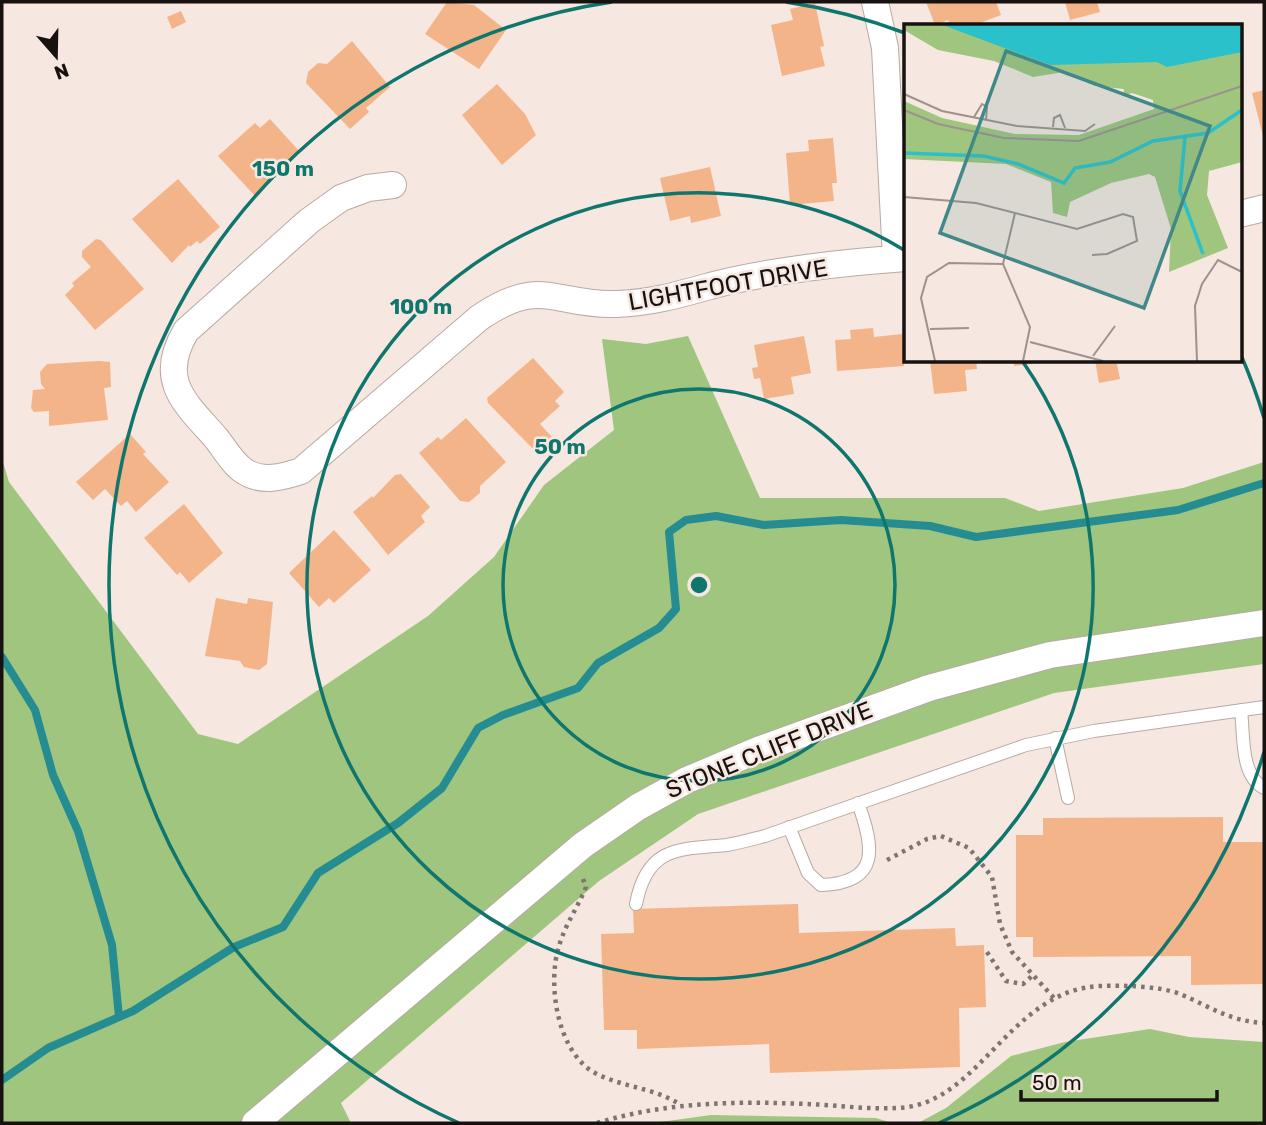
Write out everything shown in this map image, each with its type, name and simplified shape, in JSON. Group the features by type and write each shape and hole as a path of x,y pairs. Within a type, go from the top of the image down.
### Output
{"street":[{"path":"875,2 885,48 901,258"},
{"name":"LIGHTFOOT DRIVE","path":"393,185 368,188 341,198 309,221 186,331 175,350 174,381 182,400 244,471 262,478 281,478 301,471 501,302 526,294 613,304 646,303 735,281 901,258"},
{"path":"1242,214 1264,208"},
{"name":"STONE CLIFF DRIVE","path":"255,1123 583,845 638,807 687,780 856,713 992,669 1105,645 1264,623"}],"lane":[{"path":"636,904 647,874 658,859 675,849 729,845 1055,738 1264,707"},
{"path":"1241,710 1247,764 1258,785 1264,788"},
{"path":"1055,738 1068,798"},
{"path":"789,827 808,873 821,885 844,884 863,872 871,854 870,835 858,803"}],"path":[{"path":"887,860 927,839 941,836 969,848 986,867 1006,938 1032,976 1055,998"},
{"path":"582,875 586,887 559,946 555,964 555,1001 569,1043 578,1059 592,1071 609,1080 662,1093 681,1105"},
{"path":"987,953 1006,981 1023,984 1032,976"},
{"path":"597,1123 650,1109 681,1105 753,1102 884,1107 926,1103 946,1092 1027,1016 1055,998 1099,986 1177,993 1232,1020 1264,1023"}],"green space":[{"path":"688,336 760,498 1005,498 1039,511 1183,488 1264,462 1264,664 1054,693 698,814 599,881 341,1103 351,1123 2,1123 2,459 9,482 198,734 238,744 428,616 494,557 544,485 614,430 602,339 646,344"},
{"path":"1150,1029 1189,1037 1264,1042 1264,1123 918,1123 946,1108 1011,1056 1065,1042"},
{"path":"711,1115 876,1118 892,1123 653,1123"}],"building":[{"path":"447,2 474,5 506,30 479,69 425,34"},
{"path":"926,2 996,2 1001,15 977,24 950,24 948,20 935,24"},
{"path":"1065,2 1097,2 1100,12 1070,20"},
{"path":"815,3 824,46 820,47 825,66 782,76 771,25 793,20 790,9"},
{"path":"181,11 186,22 172,29 167,17"},
{"path":"352,41 390,87 366,108 369,112 350,129 306,83 308,72 318,63 327,64"},
{"path":"497,84 525,114 536,135 502,165 462,115"},
{"path":"1264,90 1264,136 1263,136 1252,93"},
{"path":"270,119 300,152 255,196 218,156 255,123 260,128"},
{"path":"833,138 837,183 832,183 834,201 790,205 786,153 809,151 808,140"},
{"path":"710,167 721,216 691,223 690,216 670,221 660,178"},
{"path":"178,179 220,227 200,244 197,241 190,247 189,245 172,263 132,219"},
{"path":"96,239 101,240 144,289 95,330 65,295 74,286 72,283 91,267 82,257 82,251"},
{"path":"873,328 874,337 902,334 904,366 837,371 835,340 851,339 850,330"},
{"path":"804,336 811,373 791,377 794,394 764,399 760,378 754,379 752,368 758,367 754,345"},
{"path":"533,358 564,392 555,401 560,406 540,424 552,437 536,452 488,403 487,398"},
{"path":"110,362 111,387 104,388 108,420 49,426 49,411 34,412 31,408 33,390 45,389 41,384 40,372 47,364"},
{"path":"930,362 976,362 977,369 965,370 967,391 934,394"},
{"path":"1014,362 1047,362 1014,366"},
{"path":"1095,362 1116,362 1120,379 1099,383"},
{"path":"466,418 506,462 480,486 480,493 469,502 460,501 419,453 438,437 441,440"},
{"path":"130,434 146,452 143,454 169,482 136,512 127,501 121,506 105,489 93,500 76,482"},
{"path":"401,474 430,507 421,516 425,522 388,555 353,512 372,496 373,498 395,475"},
{"path":"184,504 223,553 189,583 180,572 177,575 144,538"},
{"path":"334,530 371,570 334,603 329,598 319,607 289,573"},
{"path":"216,598 247,604 248,598 273,602 267,664 259,670 244,667 240,661 205,656"},
{"path":"1223,817 1223,842 1264,842 1264,984 1191,985 1191,956 1033,957 1033,937 1016,937 1016,835 1043,835 1043,818"},
{"path":"798,904 799,933 955,928 956,946 984,945 986,1007 959,1008 960,1067 770,1073 769,1044 637,1049 637,1030 604,1030 601,934 634,933 633,909"}],"waterway":[{"path":"2,1080 48,1048 133,1011 234,947 283,927 318,873 398,823 442,788 478,728 503,715 578,688 598,663 659,628 676,609 669,532 686,520 716,516 764,525 841,520 930,526 976,537 1178,510 1264,483"},
{"path":"2,657 35,710 53,775 78,831 112,945 119,1017"}]}
